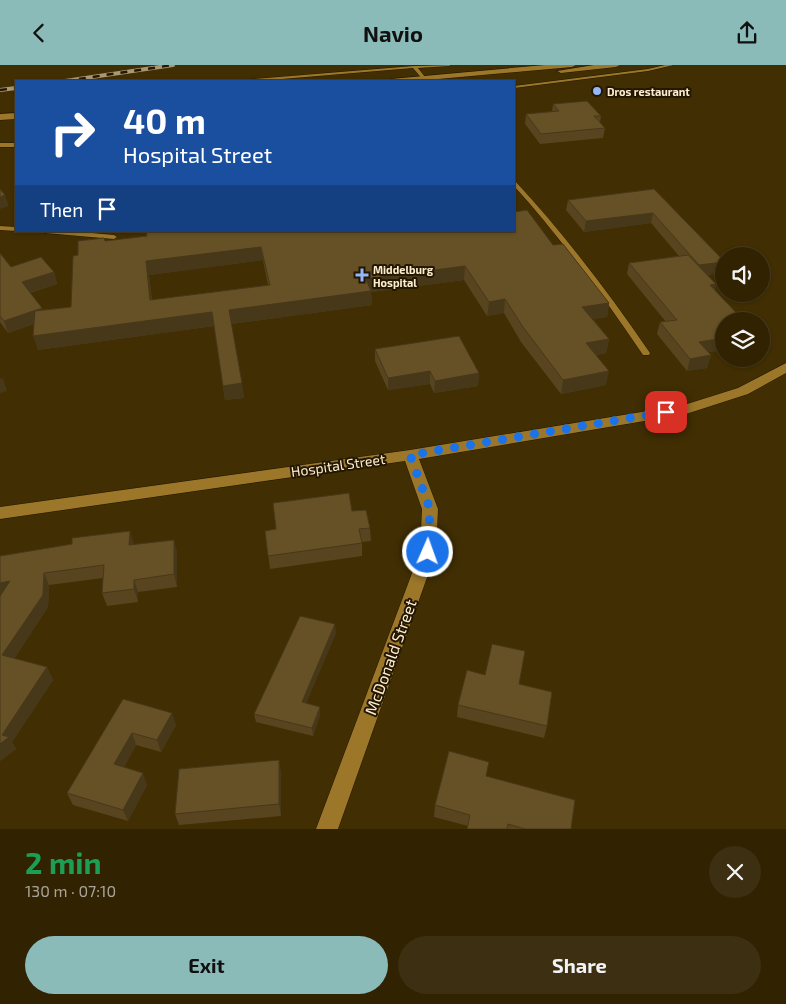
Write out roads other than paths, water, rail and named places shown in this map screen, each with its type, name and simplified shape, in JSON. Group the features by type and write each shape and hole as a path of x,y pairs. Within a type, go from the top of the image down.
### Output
{"street":[{"path":"384,80 415,68 458,80 572,65"},
{"path":"424,80 458,80 616,65"},
{"path":"0,117 15,116"},
{"name":"Hospital Street","path":"0,513 410,455 686,409 743,391 786,367"},
{"name":"McDonald Street","path":"327,829 428,552 430,509 410,455"}],"lane":[{"path":"256,80 449,65"},
{"path":"515,87 648,70 672,65"},
{"path":"415,68 424,80"},
{"path":"0,145 15,145"},
{"path":"515,184 546,217 617,311 646,353"},
{"path":"0,228 15,229"},
{"path":"56,232 114,237"}],"railway":[{"path":"72,80 173,65"},
{"path":"0,90 15,88"}],"place":[{"name":"Dros restaurant","path":"597,91"},
{"name":"Middelburg Hospital","path":"362,275"}]}
